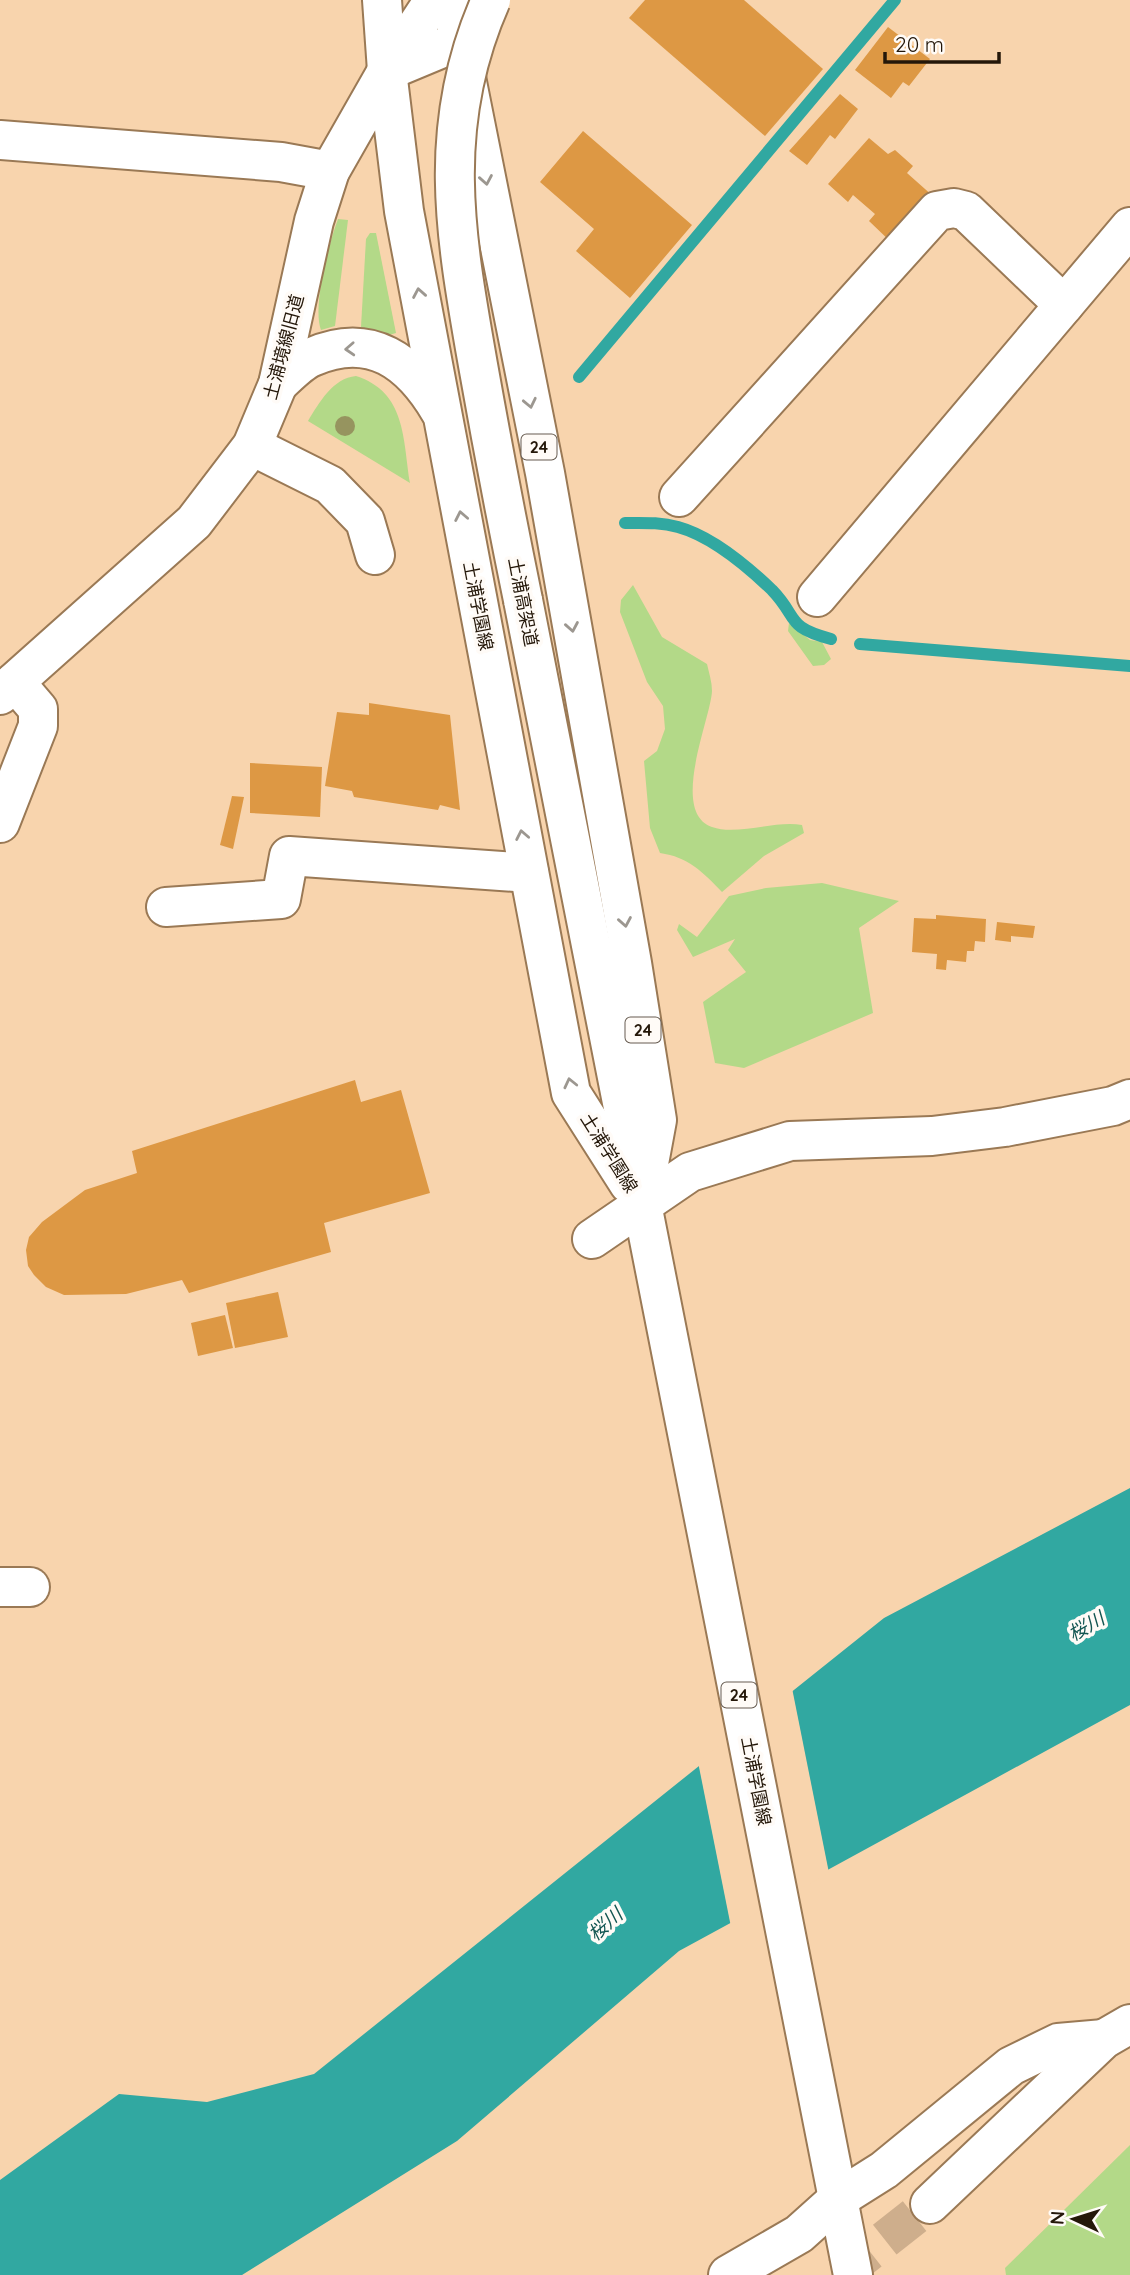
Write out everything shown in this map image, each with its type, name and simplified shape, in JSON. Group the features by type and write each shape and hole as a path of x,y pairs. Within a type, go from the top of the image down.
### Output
{"main road":[{"name":"土浦学園線","path":"382,0 395,157 440,411 571,1093 642,1204 853,2275"},
{"path":"387,71 434,0"},
{"name":"土浦学園線","path":"453,0 545,473 657,1120 642,1204"},
{"name":"24","path":"459,41 493,0"},
{"name":"土浦高架道","path":"493,0 470,59 459,105 454,153 454,202 461,270 485,407 642,1204"},
{"path":"387,71 459,41"},
{"name":"土浦境線旧道","path":"7,689 194,522 252,446 278,384 314,221 330,171 387,71"},
{"path":"0,140 302,163 330,171"},
{"path":"678,497 937,211 954,208 966,211 1064,305"},
{"path":"817,597 1130,227"},
{"path":"278,384 310,357 348,347 367,349 393,359 422,381 440,411"},
{"path":"252,446 330,485 365,521 375,555"},
{"path":"0,823 38,726 38,709 7,689"},
{"path":"166,907 281,899 289,856 529,873"},
{"path":"592,1239 690,1172 790,1141 932,1136 1113,1106 1130,1099"},
{"path":"729,2275 799,2234 838,2199 884,2169 1011,2066 1058,2043 1117,2032"},
{"path":"930,2204 1117,2032"}],"green space":[{"path":"338,219 348,220 335,326 321,330 320,291 326,258"},
{"path":"370,233 376,233 396,333 389,335 361,327 366,239"},
{"path":"356,376 385,393 393,405 403,434 410,483 308,421 334,386"},
{"path":"633,585 662,637 707,664 712,691 693,784 694,803 700,818 712,827 733,830 780,824 802,825 804,833 764,856 722,892 694,866 679,858 660,853 650,828 644,761 657,751 665,729 663,706 647,682 620,612 621,600"},
{"path":"789,623 810,640 822,642 831,659 824,665 813,666 788,631"},
{"path":"822,883 899,901 859,928 873,1013 744,1068 715,1063 703,1002 746,972 728,950 735,939 693,957 677,930 679,924 697,937 729,896 766,888"},
{"path":"1130,2145 1130,2275 1006,2275 1005,2268"}],"water":[{"name":"桜川","path":"1130,1488 1130,1705 679,1951 457,2141 242,2275 0,2275 0,2180 119,2094 207,2102 314,2074 884,1618"}],"pier":[{"path":"792,1688 829,1873 731,1927 698,1762"}],"building":[{"path":"645,0 744,0 823,69 765,136 629,18"},
{"path":"888,27 930,59 909,86 903,82 891,98 855,70"},
{"path":"840,94 858,109 835,139 830,135 807,165 789,151"},
{"path":"583,131 692,225 630,298 576,251 594,229 540,182"},
{"path":"869,138 888,154 895,150 913,166 907,173 934,197 893,244 869,221 875,214 853,195 848,202 828,184"},
{"path":"369,703 450,715 460,810 440,805 438,810 354,797 352,791 325,786 337,712 369,715"},
{"path":"250,763 322,767 320,817 250,813"},
{"path":"232,796 244,797 233,849 220,845"},
{"path":"936,915 986,919 985,942 975,941 974,951 967,951 966,962 947,960 946,970 936,969 937,954 912,952 914,918 936,919"},
{"path":"997,922 1035,926 1033,938 1011,936 1011,942 995,940"},
{"path":"355,1080 361,1102 401,1090 430,1193 324,1223 331,1252 189,1293 182,1280 126,1294 64,1295 46,1287 28,1266 26,1250 29,1237 42,1222 85,1190 137,1173 132,1151"},
{"path":"278,1292 288,1337 235,1348 226,1303"},
{"path":"225,1315 233,1348 198,1356 191,1323"}],"waterway":[{"path":"579,377 895,0"},
{"path":"625,523 671,525 703,537 740,562 772,590 799,626 831,639"},
{"path":"860,644 1130,666"}],"tunnel":[{"path":"840,2275 930,2204"}]}
